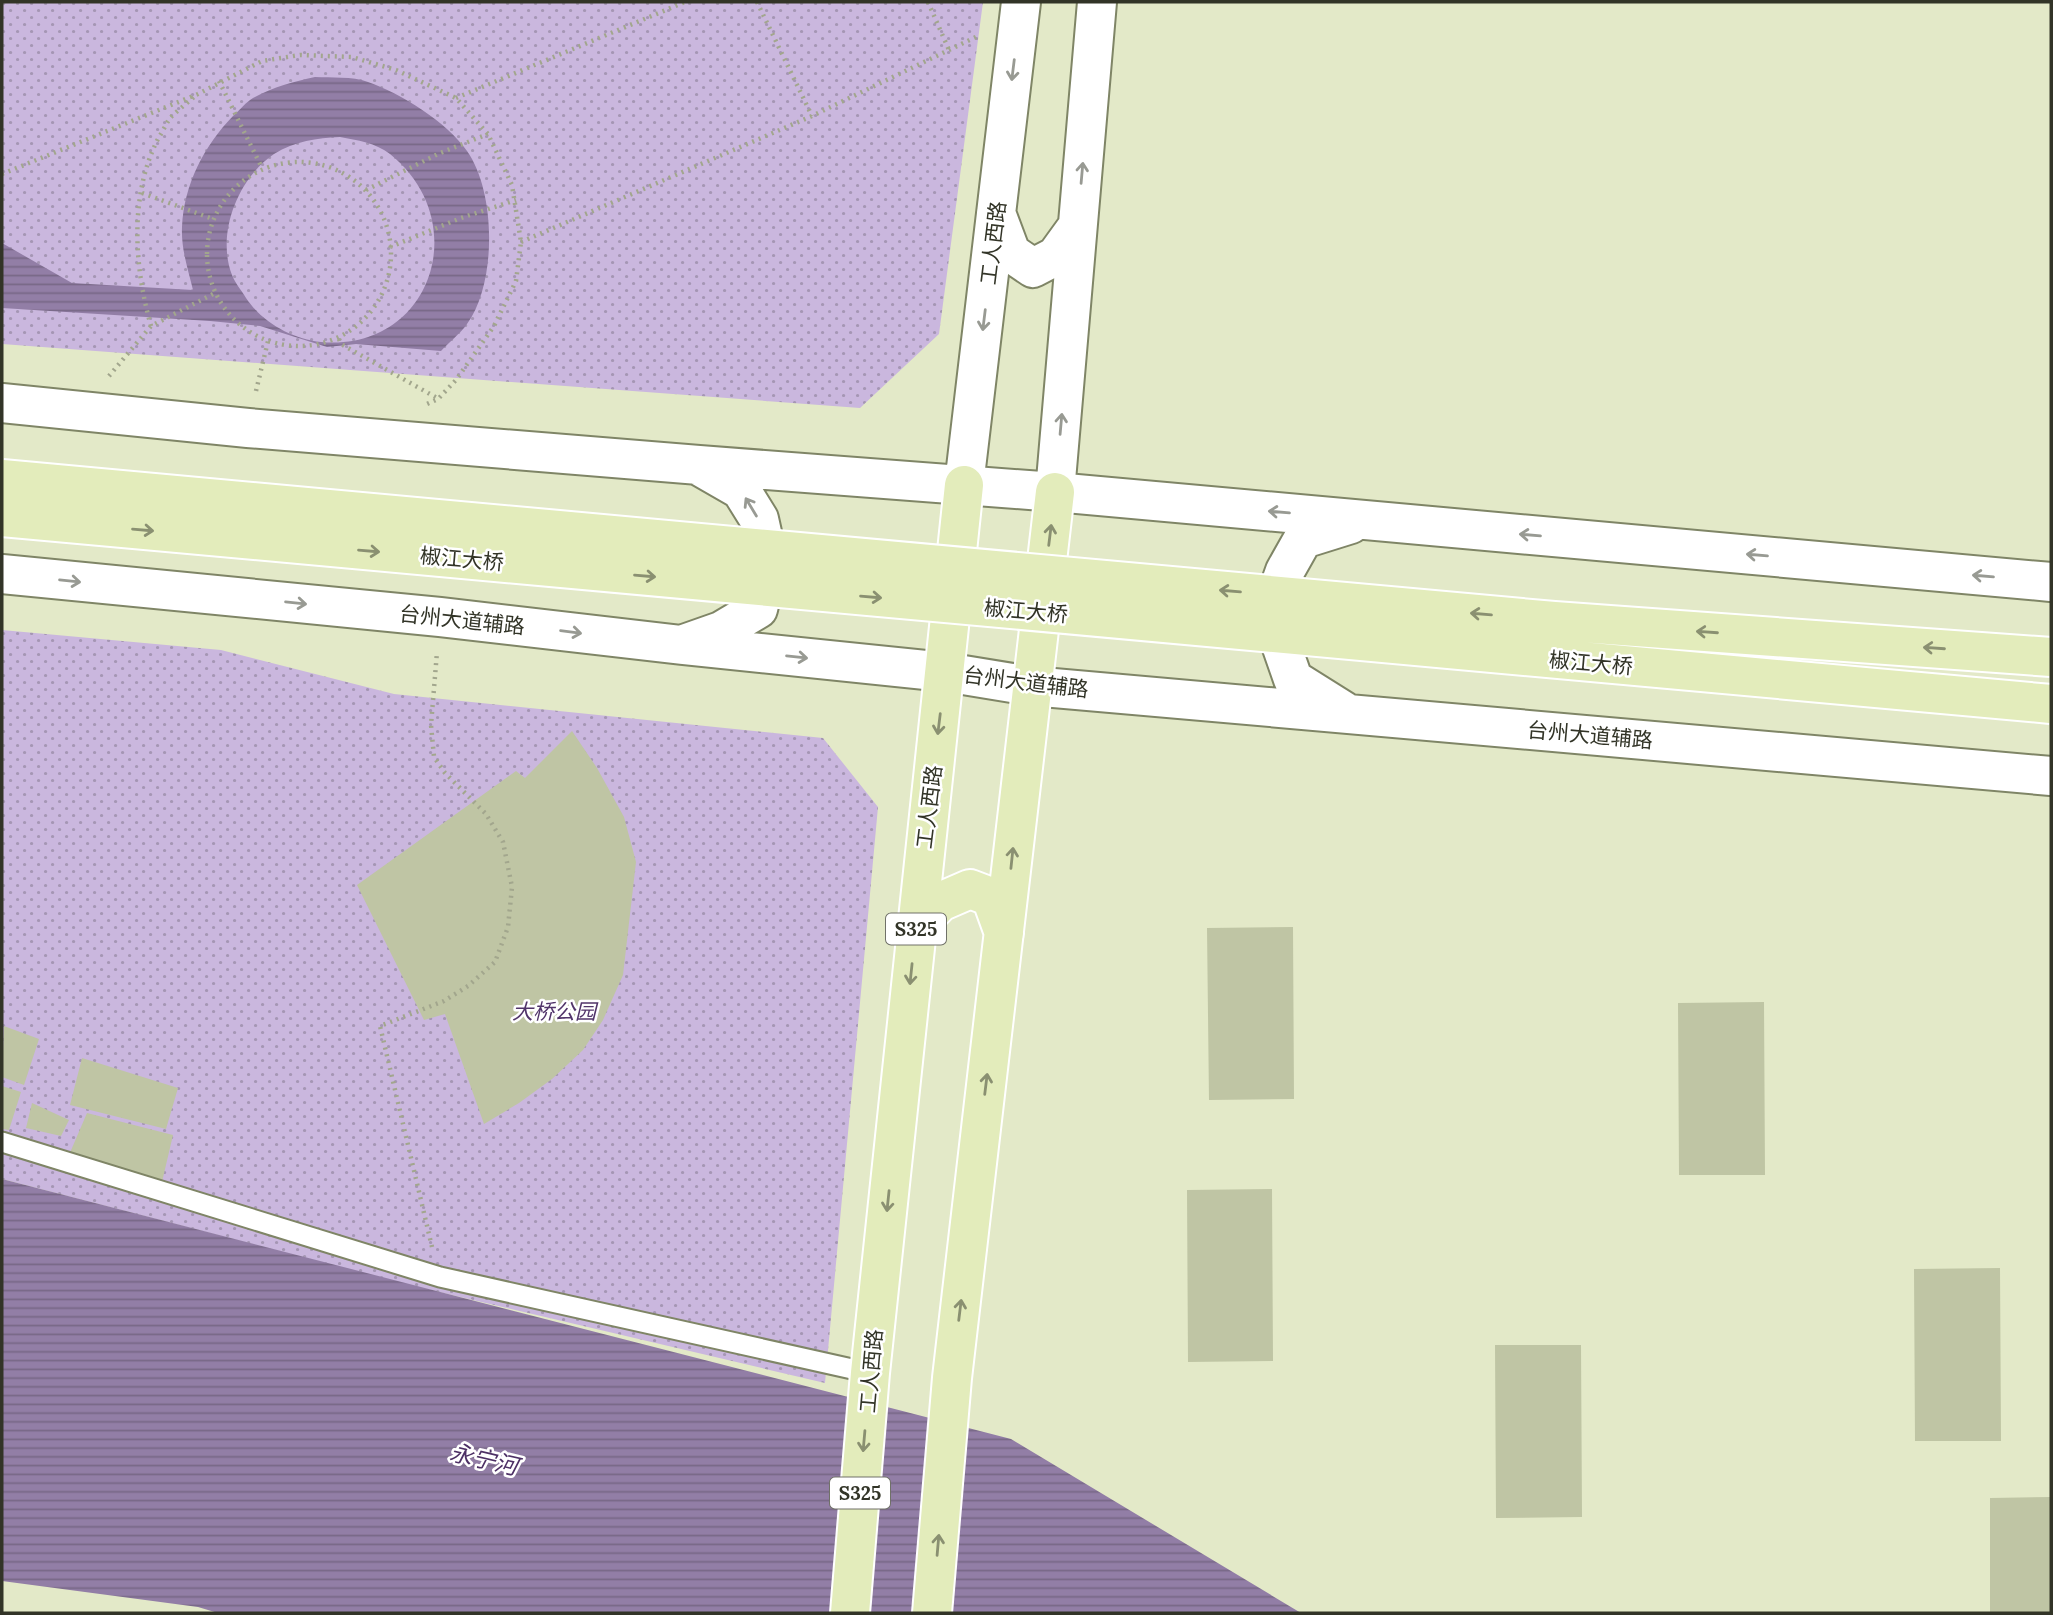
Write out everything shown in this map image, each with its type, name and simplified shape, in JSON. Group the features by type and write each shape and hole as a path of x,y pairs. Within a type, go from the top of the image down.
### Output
{"main road":[{"path":"932,1613 952,1378 1055,492 1097,2"},
{"name":"工人西路","path":"849,1613 870,1373 916,927 1020,9"},
{"path":"996,213 1011,253 1033,268 1056,256 1077,227"},
{"path":"2,403 248,428 1055,492 2051,582"},
{"path":"682,645 721,631 758,609 769,564 759,519 741,490 699,465"},
{"name":"椒江大桥","path":"2,479 1554,621 2051,657"},
{"name":"椒江大桥","path":"2,517 2051,705"},
{"path":"1348,714 1293,679 1270,613 1285,571 1303,540 1363,520"},
{"name":"台州大道辅路","path":"2,574 440,617 945,672 1031,686 2051,776"},
{"path":"916,927 940,902 971,889 991,897 1004,933"}],"lane":[{"path":"2,1142 440,1277 870,1373"}],"path":[{"path":"456,98 685,2"},
{"path":"757,2 812,116"},
{"path":"928,2 949,50"},
{"path":"521,242 812,116 949,50 1020,9"},
{"path":"151,326 137,254 138,213 150,156 169,119 198,94 262,61 300,55 352,57 396,70 456,98 488,134 512,185 521,242 516,281 494,326 456,380 438,399 416,410"},
{"path":"219,81 260,166"},
{"path":"2,174 198,94"},
{"path":"366,190 440,153 488,134"},
{"path":"291,162 319,163 344,173 366,190 382,213 390,247 390,267 383,293 368,316 339,339 321,344 293,346 268,341 243,327 215,293 207,255 210,218 241,182 260,166 291,162"},
{"path":"142,193 210,218"},
{"path":"390,247 461,218 516,200"},
{"path":"80,412 151,326 215,293"},
{"path":"339,339 341,344 438,399"},
{"path":"248,428 268,341"},
{"path":"440,617 431,724 434,757 445,773 486,814 503,842 512,887 508,927 495,962 468,986 444,1001 380,1026 440,1277"}],"green space":[{"path":"2,2 983,2 939,334 860,408 2,344"},
{"name":"大桥公园","path":"2,630 221,650 394,694 823,738 878,807 825,1383 414,1286 2,1179"}],"water":[{"path":"315,77 355,79 394,93 448,130 467,151 477,169 488,213 488,262 484,285 467,324 441,351 356,344 327,347 260,326 210,321 2,308 2,243 72,283 193,290 184,251 182,227 191,181 205,153 233,116 250,100 276,88","holes":["340,137 366,142 385,150 416,182 430,213 434,246 429,277 414,305 390,326 359,340 321,342 289,333 260,315 232,275 227,242 234,208 250,177 261,164 290,146"]},
{"name":"永宁河","path":"2,1179 1011,1439 1301,1613 218,1613 198,1607 2,1581"}],"building":[{"path":"572,731 597,768 624,817 636,862 623,975 603,1020 583,1050 552,1079 484,1124 445,1014 424,1020 357,885 516,771 525,778"},
{"path":"1293,927 1294,1099 1209,1100 1207,928"},
{"path":"1764,1002 1765,1175 1679,1175 1678,1003"},
{"path":"4,1026 39,1039 24,1085 2,1077"},
{"path":"82,1058 178,1088 166,1129 70,1105"},
{"path":"2,1086 21,1092 9,1130 2,1129"},
{"path":"32,1103 69,1120 61,1136 26,1128"},
{"path":"87,1113 173,1135 162,1182 69,1155"},
{"path":"1272,1189 1273,1361 1188,1362 1187,1190"},
{"path":"2000,1268 2001,1441 1915,1441 1914,1269"},
{"path":"1495,1345 1581,1345 1582,1517 1496,1518"},
{"path":"2051,1497 2051,1613 1990,1613 1990,1498"}]}
